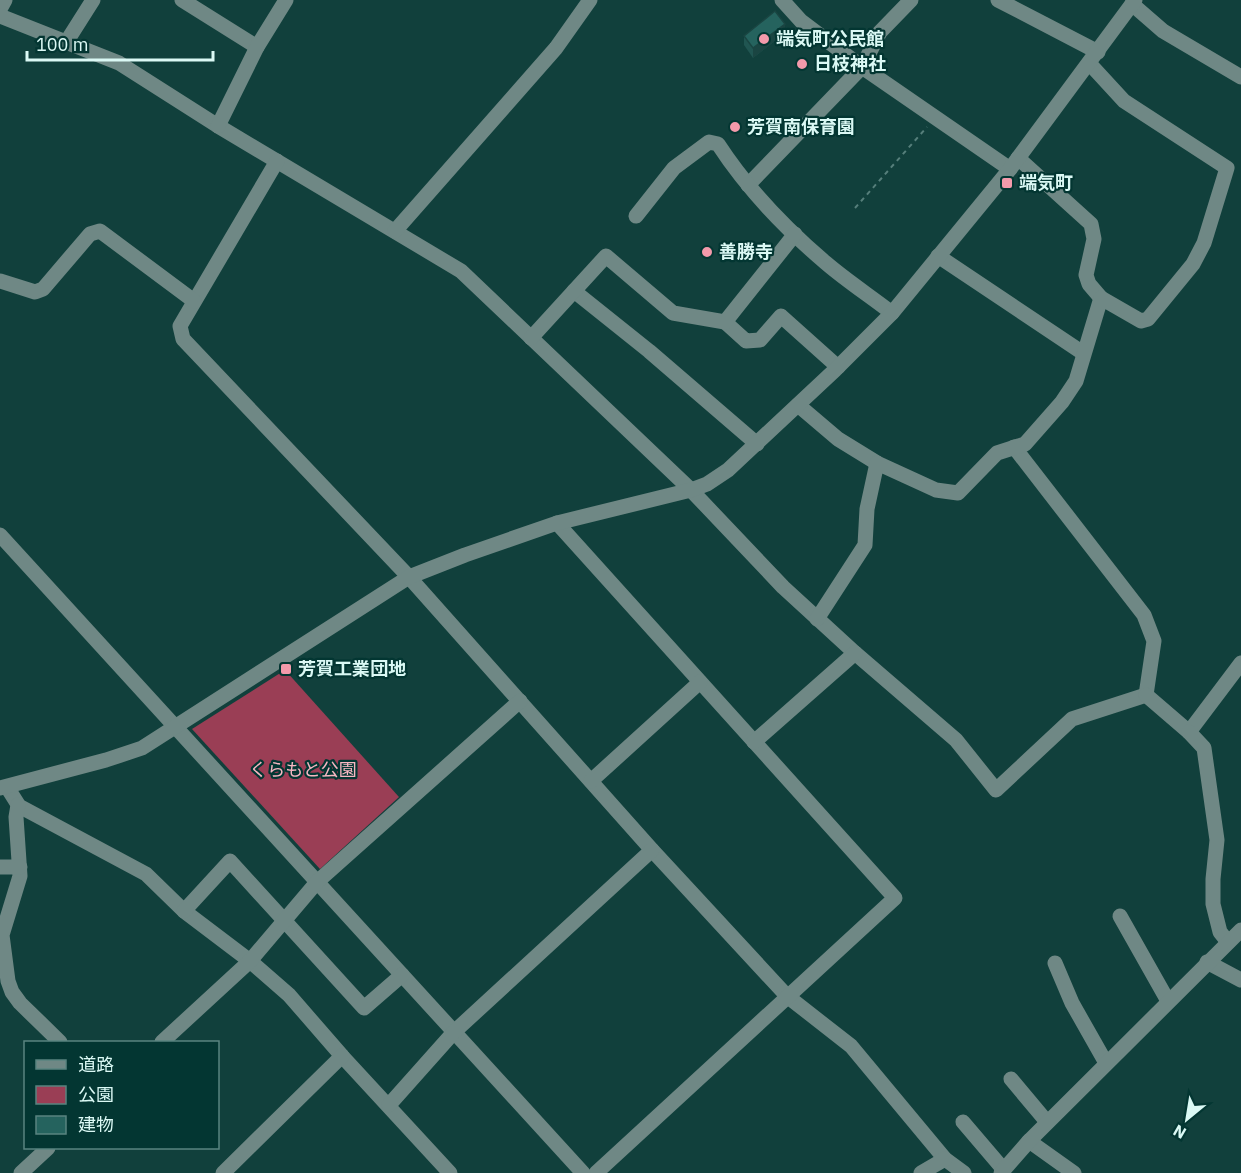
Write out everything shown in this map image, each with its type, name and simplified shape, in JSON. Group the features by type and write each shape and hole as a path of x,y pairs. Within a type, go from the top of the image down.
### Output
{"street":[{"path":"0,9 6,0"},
{"path":"67,41 93,0"},
{"path":"182,0 257,47"},
{"path":"218,126 257,47 286,0"},
{"path":"395,231 555,48 590,0"},
{"path":"782,0 801,21 862,67 935,117 1014,163 1091,224 1094,239 1086,275 1089,284 1101,298 1141,321 1148,319 1193,264 1204,243 1227,168 1125,101 1094,57 998,0"},
{"path":"748,185 862,67 880,32 912,0"},
{"path":"450,1173 289,995 250,961 184,910 146,874 18,804 3,788 142,748 409,577 557,523 691,490 707,484 728,470 892,313 1014,163 1134,2 1163,31 1241,76"},
{"path":"0,16 119,63 218,126 461,271 691,490 783,587 956,740 996,790 1072,719 1146,695"},
{"path":"636,216 674,168 709,142 718,144 737,173 795,234 826,263 892,313"},
{"path":"277,161 180,326 183,339 409,577 652,850 787,996 851,1046 945,1159 964,1173"},
{"path":"0,281 35,292 43,289 90,234 100,231 194,301"},
{"path":"725,322 795,234"},
{"path":"531,338 606,256 673,313 725,322 746,341 760,340 780,316 838,367"},
{"path":"938,256 1083,353"},
{"path":"574,291 649,351 757,444"},
{"path":"798,405 838,439 877,463 936,490 958,493 997,453 1024,444 1062,402 1076,381 1101,298"},
{"path":"1014,447 1144,615 1154,641 1146,695"},
{"path":"817,619 865,545 867,509 877,463"},
{"path":"557,523 895,898 596,1173"},
{"path":"0,534 583,1173"},
{"path":"754,742 855,653"},
{"path":"1189,732 1241,663"},
{"path":"591,781 700,682"},
{"path":"1146,695 1204,748 1217,840 1213,904 1220,932 1228,942"},
{"path":"163,1041 250,961 316,882 520,701"},
{"path":"18,804 15,817 20,876 2,935 8,981 20,1003 59,1041"},
{"path":"389,1105 454,1032 652,850"},
{"path":"184,910 230,861 364,1008 402,975"},
{"path":"0,867 20,867"},
{"path":"1120,916 1168,1001"},
{"path":"963,1122 1003,1171 1047,1122 1241,930"},
{"path":"1207,962 1241,980"},
{"path":"1055,963 1072,1004 1106,1063"},
{"path":"223,1173 342,1056"},
{"path":"1011,1079 1047,1122"},
{"path":"1029,1141 1074,1173"},
{"path":"21,1173 47,1149"},
{"path":"921,1173 945,1159"}],"path":[{"path":"855,208 935,117"}],"green space":[{"name":"くらもと公園","path":"285,670 399,797 320,869 192,729"}],"building":[{"path":"775,11 785,24 753,48 744,36"}],"place":[{"name":"端気町公民館","path":"764,39"},
{"name":"日枝神社","path":"802,64"},
{"name":"芳賀南保育園","path":"735,127"},
{"name":"端気町","path":"1007,183"},
{"name":"善勝寺","path":"707,252"},
{"name":"芳賀工業団地","path":"286,669"}]}
